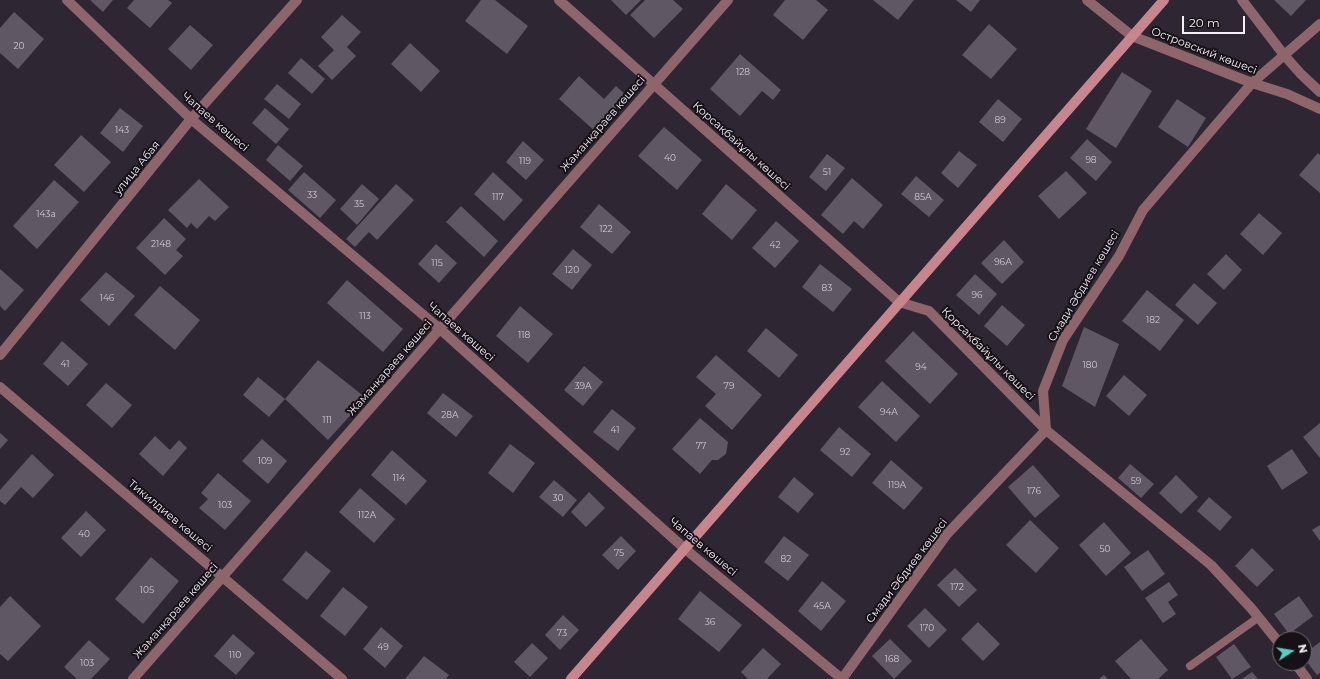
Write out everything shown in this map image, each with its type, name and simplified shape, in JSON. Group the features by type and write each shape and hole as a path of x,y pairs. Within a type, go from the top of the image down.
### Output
{"main road":[{"path":"571,679 1164,0"}],"street":[{"name":"Чапаев көшесі","path":"67,0 192,119 440,329 684,548 842,679"},
{"name":"улица Абая","path":"0,356 192,119 297,0"},
{"name":"Қорсақбайұлы көшесі","path":"559,0 899,302 929,311 1046,430 1211,565 1259,617 1272,634"},
{"name":"Жаманқараев көшесі","path":"133,679 728,0"},
{"name":"Островский көшесі","path":"1087,0 1132,36 1252,83 1287,94 1320,109"},
{"path":"1242,0 1284,55 1320,92"},
{"name":"Смади Әбдиев көшесі","path":"842,679 947,534 1046,430 1043,391 1063,340 1119,256 1143,210 1252,83 1320,24"},
{"name":"Тикилдиев көшесі","path":"0,387 342,679"}],"lane":[{"path":"1190,666 1259,617"}],"building":[{"path":"90,0 113,0 103,12"},
{"path":"134,0 168,0 172,3 150,28 127,8"},
{"path":"481,0 495,0 528,26 507,54 465,21"},
{"path":"611,0 641,0 626,15"},
{"path":"645,0 673,0 683,9 654,38 630,15"},
{"path":"785,0 816,0 828,10 803,40 773,15"},
{"path":"873,0 914,0 898,20"},
{"path":"956,0 980,0 971,12"},
{"path":"1274,0 1306,0 1291,16"},
{"path":"14,12 44,39 18,69 0,53 0,28"},
{"path":"342,15 361,32 347,47 356,56 332,80 318,66 334,50 321,37"},
{"path":"989,24 1017,49 991,79 962,55"},
{"path":"190,25 213,45 191,70 168,49"},
{"path":"410,43 440,71 421,92 391,64"},
{"path":"740,54 781,90 773,100 762,91 740,116 710,89"},
{"path":"301,58 325,79 312,94 288,73"},
{"path":"1122,72 1152,91 1116,148 1086,129"},
{"path":"579,76 604,99 616,86 627,96 596,132 559,99"},
{"path":"277,84 301,104 289,119 264,99"},
{"path":"998,99 1022,119 1003,142 979,122"},
{"path":"1177,99 1206,118 1188,147 1158,127"},
{"path":"120,108 143,126 123,152 100,133"},
{"path":"265,108 289,129 276,144 252,123"},
{"path":"664,127 702,160 677,190 638,156"},
{"path":"81,135 111,162 84,192 54,165"},
{"path":"1087,139 1112,162 1096,181 1070,158"},
{"path":"523,141 544,160 526,180 506,162"},
{"path":"278,145 303,166 290,181 266,160"},
{"path":"959,151 977,165 958,188 941,173"},
{"path":"1318,153 1320,155 1320,193 1299,175"},
{"path":"827,154 845,168 826,191 809,177"},
{"path":"1066,171 1087,193 1059,219 1038,196"},
{"path":"304,172 336,200 320,218 288,190"},
{"path":"493,172 523,200 504,221 474,194"},
{"path":"916,176 944,200 929,217 901,194"},
{"path":"852,178 883,205 863,229 854,221 843,234 821,215"},
{"path":"199,179 229,207 215,221 209,216 197,229 191,223 187,228 168,210"},
{"path":"54,180 79,202 37,249 13,226"},
{"path":"362,184 379,199 357,225 340,209"},
{"path":"396,184 414,200 377,240 369,232 355,247 346,239"},
{"path":"726,184 757,210 732,240 702,214"},
{"path":"599,204 631,232 612,254 580,227"},
{"path":"461,206 498,241 484,257 446,222"},
{"path":"1259,213 1282,233 1263,255 1240,234"},
{"path":"164,218 186,239 176,250 183,256 165,275 136,248"},
{"path":"776,221 799,241 775,268 752,248"},
{"path":"1004,240 1024,262 1002,284 981,263"},
{"path":"436,244 457,263 439,283 418,264"},
{"path":"573,249 592,265 572,290 552,274"},
{"path":"1226,254 1242,270 1224,290 1207,274"},
{"path":"820,264 852,289 833,312 802,287"},
{"path":"0,269 24,290 5,311 0,306"},
{"path":"106,272 135,296 109,326 80,300"},
{"path":"975,274 997,294 979,315 956,295"},
{"path":"347,280 403,329 383,352 327,303"},
{"path":"1194,283 1217,303 1198,325 1175,305"},
{"path":"160,286 200,320 175,350 134,315"},
{"path":"1147,290 1184,320 1160,351 1122,321"},
{"path":"1002,305 1025,325 1007,346 984,326"},
{"path":"520,306 553,334 528,363 496,336"},
{"path":"1084,327 1119,344 1095,407 1062,386"},
{"path":"766,328 798,355 779,378 747,351"},
{"path":"913,331 958,374 930,404 885,361"},
{"path":"62,341 88,364 68,386 43,364"},
{"path":"716,355 762,395 732,430 705,406 716,394 696,377"},
{"path":"318,360 366,398 328,440 285,399"},
{"path":"584,366 603,382 583,406 564,390"},
{"path":"1124,375 1147,395 1129,416 1106,396"},
{"path":"258,377 285,399 269,417 243,395"},
{"path":"882,381 920,416 896,442 858,407"},
{"path":"106,383 132,405 112,428 86,405"},
{"path":"443,393 473,416 456,437 427,413"},
{"path":"612,409 636,428 618,451 593,432"},
{"path":"700,418 728,442 726,454 718,460 712,460 700,474 672,449"},
{"path":"1320,423 1320,458 1303,437"},
{"path":"839,427 871,454 852,477 820,450"},
{"path":"0,433 8,440 0,449"},
{"path":"155,436 170,450 179,440 187,448 163,476 139,454"},
{"path":"262,439 287,461 268,484 242,461"},
{"path":"510,444 535,463 513,493 488,473"},
{"path":"1292,449 1308,473 1282,490 1267,466"},
{"path":"392,450 427,481 406,505 371,475"},
{"path":"32,454 54,475 33,498 21,487 5,505 0,501 0,490"},
{"path":"891,460 923,488 904,510 872,483"},
{"path":"1130,464 1154,484 1141,498 1118,478"},
{"path":"1033,465 1060,496 1035,518 1008,487"},
{"path":"218,473 251,501 225,530 199,508 208,499 201,493"},
{"path":"1176,475 1198,497 1181,514 1159,493"},
{"path":"794,477 814,494 798,513 778,497"},
{"path":"554,480 577,500 563,517 539,497"},
{"path":"360,488 395,519 374,543 339,512"},
{"path":"589,492 605,508 586,527 571,512"},
{"path":"1209,497 1232,517 1220,531 1197,511"},
{"path":"86,511 106,530 81,557 61,538"},
{"path":"1030,520 1059,548 1036,573 1006,545"},
{"path":"1104,522 1131,553 1106,576 1079,545"},
{"path":"1320,525 1320,541 1312,530"},
{"path":"621,536 636,551 618,570 602,555"},
{"path":"784,536 809,555 788,581 764,562"},
{"path":"1252,548 1274,570 1257,587 1235,566"},
{"path":"1148,550 1165,574 1142,591 1124,567"},
{"path":"306,551 331,571 307,600 282,580"},
{"path":"151,557 179,581 143,624 115,599"},
{"path":"955,568 977,590 959,607 937,585"},
{"path":"822,581 846,601 821,631 798,611"},
{"path":"1169,582 1178,595 1168,602 1176,614 1163,623 1145,598"},
{"path":"343,587 368,607 345,636 320,616"},
{"path":"700,591 742,625 719,652 678,619"},
{"path":"10,596 41,626 8,661 0,654 0,607"},
{"path":"1299,596 1313,616 1293,631 1287,631 1274,614"},
{"path":"925,608 947,630 929,648 907,626"},
{"path":"563,615 579,630 560,650 545,635"},
{"path":"978,622 1000,644 983,661 961,639"},
{"path":"381,627 403,646 385,668 363,649"},
{"path":"233,634 255,653 236,675 214,656"},
{"path":"890,639 912,661 894,679 872,656"},
{"path":"1141,639 1168,670 1158,679 1131,679 1115,661"},
{"path":"89,640 110,659 91,679 77,679 64,667"},
{"path":"1320,642 1320,673 1317,675 1312,668 1312,648"},
{"path":"532,643 548,658 530,677 514,662"},
{"path":"1234,644 1251,667 1232,679 1216,657"},
{"path":"763,648 781,664 767,679 748,679 741,672"},
{"path":"424,656 449,675 446,679 405,679"},
{"path":"1252,672 1258,679 1242,679"},
{"path":"1104,675 1108,679 1099,679"}]}
